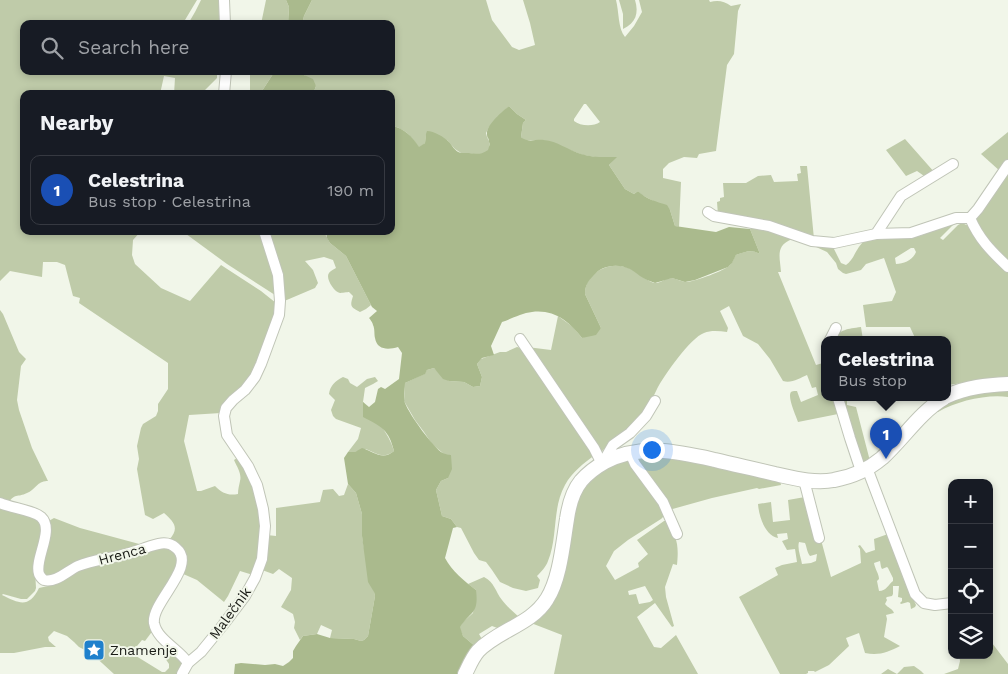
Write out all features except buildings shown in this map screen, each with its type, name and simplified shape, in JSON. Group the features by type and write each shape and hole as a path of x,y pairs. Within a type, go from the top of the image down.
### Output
{"street":[{"path":"224,0 225,20"},
{"path":"224,90 226,75"},
{"path":"876,234 901,196 953,164"},
{"path":"708,212 714,216 769,226 812,241 834,243 876,234 912,233 956,218 970,218 1008,166"},
{"path":"970,218 976,231 988,248 1008,267"},
{"name":"Malečnik","path":"182,674 188,663 201,652 245,596 255,578 262,559 266,526 257,485 248,466 227,435 224,416 226,408 245,390 258,371 279,315 278,275 265,235"},
{"path":"832,336 836,328"},
{"path":"520,339 594,448 602,464"},
{"path":"951,395 972,388 1008,384"},
{"path":"602,464 613,445 630,433 646,416 655,401"},
{"path":"839,401 850,438 914,594 924,603 935,605 948,603"},
{"path":"465,674 475,656 486,644 530,618 548,598 556,577 572,495 582,479 602,464 630,452 654,450 804,480 834,481 850,476 874,464 886,454 930,406 939,401"},
{"path":"630,452 635,464 663,502 677,534"},
{"path":"804,480 819,538"},
{"name":"Hrenca","path":"0,503 28,511 43,519 46,533 38,569 40,576 44,580 57,578 85,563 160,543 171,544 178,549 182,560 178,574 156,612 154,623 161,638 184,657 188,663"}],"green space":[{"path":"0,0 197,0 185,20 20,20 20,75 217,75 217,78 205,90 174,90 175,78 164,76 161,90 20,90 20,235 137,235 133,240 132,255 135,264 161,288 190,301 221,265 276,303 257,367 221,413 189,415 184,441 197,491 215,486 225,493 231,495 238,494 240,476 234,460 237,458 253,483 263,525 257,562 253,575 240,571 224,602 197,580 181,573 183,557 181,549 169,540 175,529 171,519 164,513 153,519 145,515 137,469 139,459 137,446 143,424 156,416 158,404 168,389 168,363 79,303 80,298 73,296 65,265 57,262 43,262 42,277 10,271 0,281"},
{"path":"201,0 221,0 223,20 190,20"},
{"path":"266,0 286,0 289,7 288,20 262,20"},
{"path":"286,0 312,0 303,20 288,20 289,7"},
{"path":"312,0 486,0 492,20 512,47 519,50 535,45 523,0 616,0 620,25 625,37 642,12 639,0 709,0 710,2 723,2 731,6 741,4 738,11 734,54 727,65 716,151 699,154 697,158 684,157 669,163 663,169 663,178 681,182 679,227 675,226 670,210 638,191 634,194 625,189 609,165 616,157 601,158 583,155 543,140 524,140 521,137 523,123 526,120 509,106 489,127 486,133 489,141 489,150 485,153 477,155 461,153 447,140 426,135 425,143 419,148 408,134 395,127 395,90 314,90 316,86 304,75 395,75 395,20 303,20","holes":["584,104 586,104 600,122 594,125 587,125 580,124 574,121 574,119"]},
{"path":"619,0 635,0 636,5 634,21 623,29 623,14"},
{"path":"250,75 272,75 263,90 250,90"},
{"path":"272,75 304,75 313,79 316,86 314,90 263,90"},
{"path":"509,106 526,120 523,123 521,137 524,139 549,141 590,156 617,157 609,165 625,189 634,194 638,191 648,198 667,205 675,226 716,232 729,227 750,229 760,254 751,251 736,255 728,267 685,282 672,278 655,283 625,267 605,267 596,272 591,278 585,291 601,328 596,335 582,338 567,322 547,313 540,312 520,315 502,322 491,346 494,355 482,358 477,364 482,377 480,386 473,387 464,382 443,379 434,368 405,383 404,401 411,415 439,450 451,455 452,469 448,478 441,481 436,490 442,516 451,519 457,527 453,528 445,558 459,576 476,590 477,598 473,612 460,627 463,636 476,647 459,674 234,674 235,664 241,663 283,666 293,658 293,651 303,636 317,634 330,638 361,641 368,636 375,596 368,582 362,536 362,514 356,493 348,484 344,458 348,452 355,452 362,448 382,456 394,451 387,433 375,423 363,417 363,402 369,407 375,402 378,389 381,387 385,389 399,379 402,353 398,347 384,348 376,342 374,327 369,318 377,311 372,307 346,256 330,243 327,235 395,235 395,127 408,133 419,147 425,143 427,131 430,131 444,138 455,150 461,153 477,154 489,148 487,130 495,118"},
{"path":"1008,132 1008,165 1001,172 981,154"},
{"path":"905,139 935,173 927,178 917,171 906,176 886,150"},
{"path":"800,166 807,166 814,239 718,215 717,202 720,201 720,198 724,197 723,183 746,183 758,176 771,175 774,182 798,181 797,174 801,173"},
{"path":"1008,171 1008,263 982,237 976,218"},
{"path":"957,221 940,238 943,240 962,223 971,227 1008,269 1008,380 987,380 951,384 951,336 914,336 910,327 866,327 863,305 892,301 896,292 884,258 866,264 861,270 846,274 838,269 836,263 827,252 814,246 833,247 841,263 846,265 866,240 920,236","holes":["911,248 914,248 916,252 910,259 896,264 895,258"]},
{"path":"755,225 792,239 783,245 781,249 781,272 778,272 816,365 821,364 821,401 834,401 838,414 798,422 791,402 791,392 797,391 801,402 818,395 816,387 812,388 807,375 792,381 783,381 770,359 758,344 743,336 729,306 720,311 728,328 727,332 707,332 698,336 665,376 641,419 634,427 601,452 527,347 551,350 558,316 573,327 582,338 601,328 585,294 586,286 590,279 601,270 608,267 624,267 631,269 654,283 672,278 685,282 697,280 727,267 736,255 751,251 760,254 750,229"},
{"path":"187,235 263,235 278,292 275,295 227,264"},
{"path":"268,235 326,235 330,243 346,256 371,305 360,312 352,306 353,296 349,292 340,293 335,290 329,281 328,275 336,268 333,260 324,257 305,261 313,270 318,283 315,288 282,302"},
{"path":"0,310 19,352 26,359 21,366 17,400 32,448 48,481 42,482 30,492 14,497 7,505 0,501"},
{"path":"861,327 862,336 836,336 845,330"},
{"path":"517,347 521,348 595,455 575,472 565,485 558,503 553,542 548,561 537,576 540,580 538,588 526,591 500,582 486,562 479,560 461,528 457,527 451,519 442,516 436,490 441,481 448,478 444,454 432,444 404,401 405,383 434,368 449,381 464,382 473,387 480,386 482,377 477,364 481,359"},
{"path":"343,377 357,387 367,379 375,377 378,381 365,388 363,402 381,425 394,451 387,455 380,455 366,449 348,452 358,439 361,428 336,419 333,416 331,410 335,400 329,394 333,384"},
{"path":"1008,389 1008,397 972,399 938,412 936,409 960,396"},
{"path":"839,401 847,401 847,405 856,407 870,461 862,465"},
{"path":"637,457 682,458 780,480 781,485 712,498 669,510 645,474"},
{"path":"626,459 657,495 664,516 614,551 606,566 615,580 639,567 638,563 648,554 637,540 664,521 667,521 675,537 678,552 677,565 673,564 665,587 674,626 672,627 655,603 637,617 654,647 661,648 676,635 698,674 554,674 562,635 531,623 546,610 578,494 591,477","holes":["645,586 653,600 639,604 636,594 629,595 628,591"]},
{"path":"348,484 356,493 362,514 362,536 375,596 368,636 361,641 330,638 332,630 321,625 317,634 303,636 300,640 294,628 293,614 281,607 291,590 292,578 279,569 273,574 262,570 267,535 276,536 276,508 320,502 323,490 333,489 339,496 344,495"},
{"path":"805,497 820,536 831,577 861,563 858,546 860,545 866,553 875,550 874,539 888,534 903,578 916,605 911,609 910,603 900,603 902,598 898,597 899,586 893,586 892,596 886,598 885,604 894,613 886,615 884,637 900,646 883,653 865,653 859,633 846,638 849,646 829,665 815,672 808,671 806,674 780,674 739,597 778,575 775,568 797,562 795,549 787,550 782,541 788,539 787,533 777,534 778,538 766,529 761,520 758,504 771,502 773,522 790,520 788,500","holes":["799,542 805,543 810,556 817,554 816,561 802,564","880,561 882,569 887,567 893,578 893,581 881,591 879,591 877,581 879,577 874,563"]},
{"path":"0,507 35,517 43,527 35,570 35,591 27,599 2,595 14,601 23,602 32,599 39,588 58,581 77,569 140,552 171,547 179,562 164,593 155,632 151,633 145,641 142,640 137,646 139,649 136,656 165,672 169,668 165,658 168,649 180,658 182,669 179,674 114,674 91,653 79,647 67,636 54,631 48,637 49,641 56,647 0,653"},
{"path":"54,518 80,528 143,545 48,580 42,571 47,522"},
{"path":"484,577 493,585 504,603 520,618 500,629 492,626 479,634 483,641 476,647 463,636 459,627 473,613 476,590 468,584"},
{"path":"993,644 1008,664 1008,674 944,674 958,669 960,659 993,659"},
{"path":"914,666 924,674 897,674 904,667"},
{"path":"888,669 897,674 881,674"}],"place":[{"name":"Celestrina","path":"886,459"},
{"name":"Znamenje","path":"94,650"}]}
